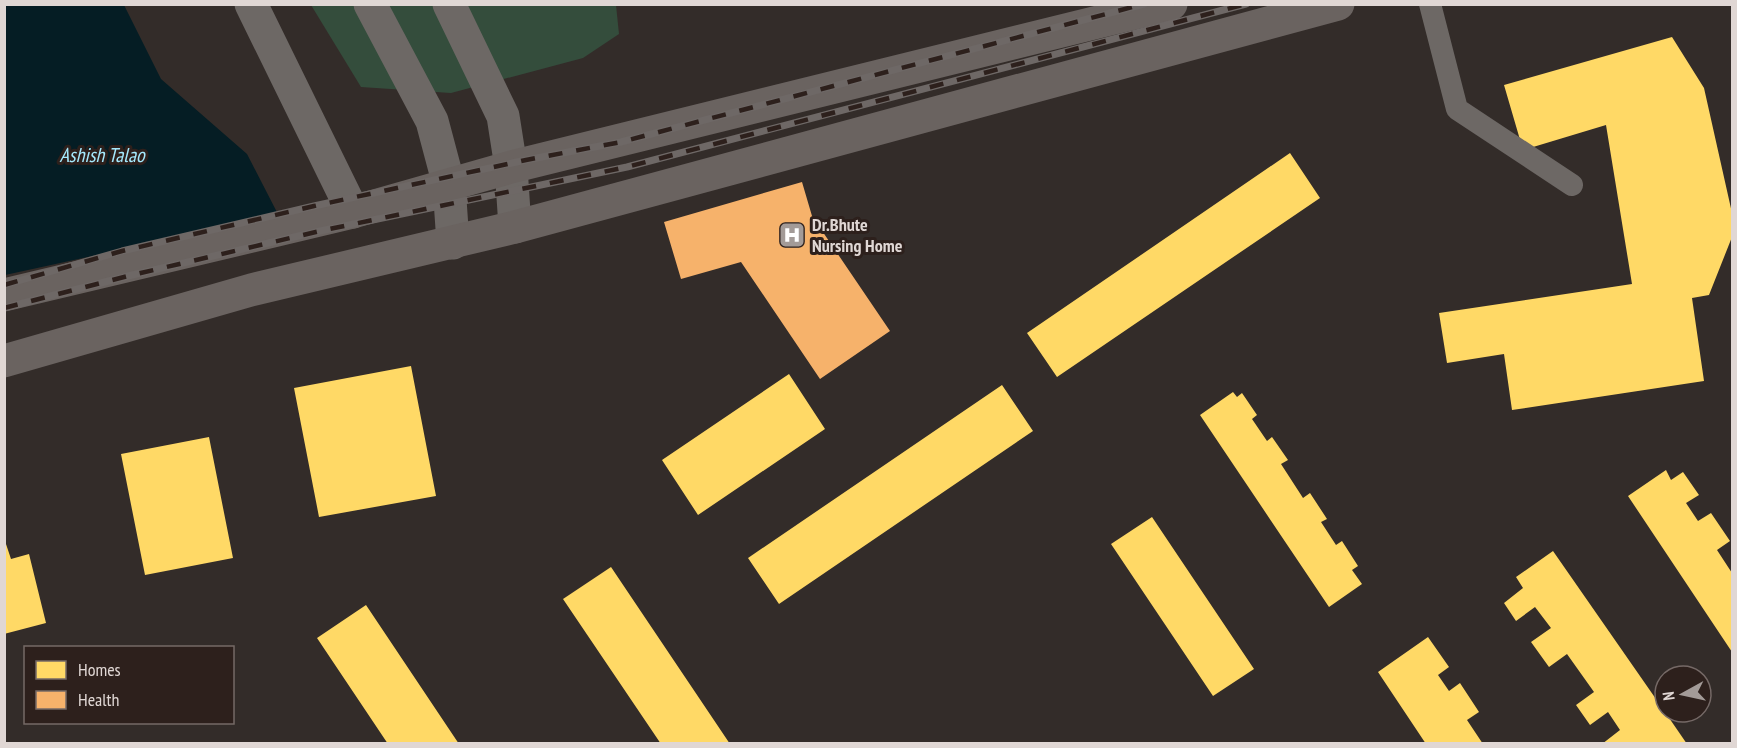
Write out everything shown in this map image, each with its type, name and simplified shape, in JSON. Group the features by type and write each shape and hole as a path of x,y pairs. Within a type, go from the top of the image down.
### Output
{"main road":[{"path":"4,295 353,212 511,167 1171,4"},
{"path":"4,361 250,291 515,227 1129,61 1318,7"},
{"path":"1117,18 1129,61"}],"street":[{"path":"251,4 353,212"},
{"path":"370,4 432,121 448,185 453,243"},
{"path":"449,4 503,116 511,167 515,227"}],"lane":[{"path":"1430,4 1457,109 1572,186"}],"green space":[{"path":"311,5 616,5 619,34 583,58 451,93 361,87"}],"water":[{"name":"Ashish Talao","path":"4,5 124,5 161,79 247,154 282,222 129,248 5,275"}],"building: Homes":[{"path":"1672,37 1704,88 1732,213 1732,237 1709,295 1692,298 1704,381 1512,410 1504,354 1447,363 1439,313 1632,284 1606,125 1523,150 1504,85"},
{"path":"1290,153 1320,198 1057,377 1027,333"},
{"path":"411,366 436,496 319,517 294,388"},
{"path":"789,374 825,429 698,515 662,460"},
{"path":"1002,385 1033,431 779,604 748,558"},
{"path":"1233,392 1237,397 1242,393 1257,415 1252,419 1267,441 1272,437 1288,460 1281,464 1303,498 1310,493 1327,519 1321,522 1336,545 1342,541 1358,566 1352,570 1362,584 1329,607 1200,415"},
{"path":"209,437 233,558 145,575 121,454"},
{"path":"1666,470 1671,480 1683,472 1699,495 1686,503 1698,521 1711,513 1730,541 1717,550 1732,573 1732,652 1628,496"},
{"path":"1152,517 1254,669 1213,696 1111,544"},
{"path":"4,538 11,559 29,554 46,623 4,634"},
{"path":"1553,551 1653,695 1653,724 1673,724 1687,744 1602,744 1620,730 1608,712 1590,725 1576,705 1594,692 1567,654 1549,667 1531,642 1551,628 1535,607 1516,621 1504,603 1523,588 1516,577"},
{"path":"611,567 730,744 661,744 563,599"},
{"path":"366,605 459,744 388,744 317,638"},
{"path":"1428,637 1449,667 1438,675 1449,691 1460,683 1479,712 1467,720 1483,744 1426,744 1378,672"}],"building: Health":[{"path":"802,182 812,216 890,331 820,379 741,262 681,279 664,222"}],"railway":[{"path":"4,285 122,251 314,206 621,142 1144,4"},
{"path":"4,308 320,231 627,167 1246,4"}],"place":[{"name":"Dr.Bhute Nursing Home","path":"792,235"}]}
